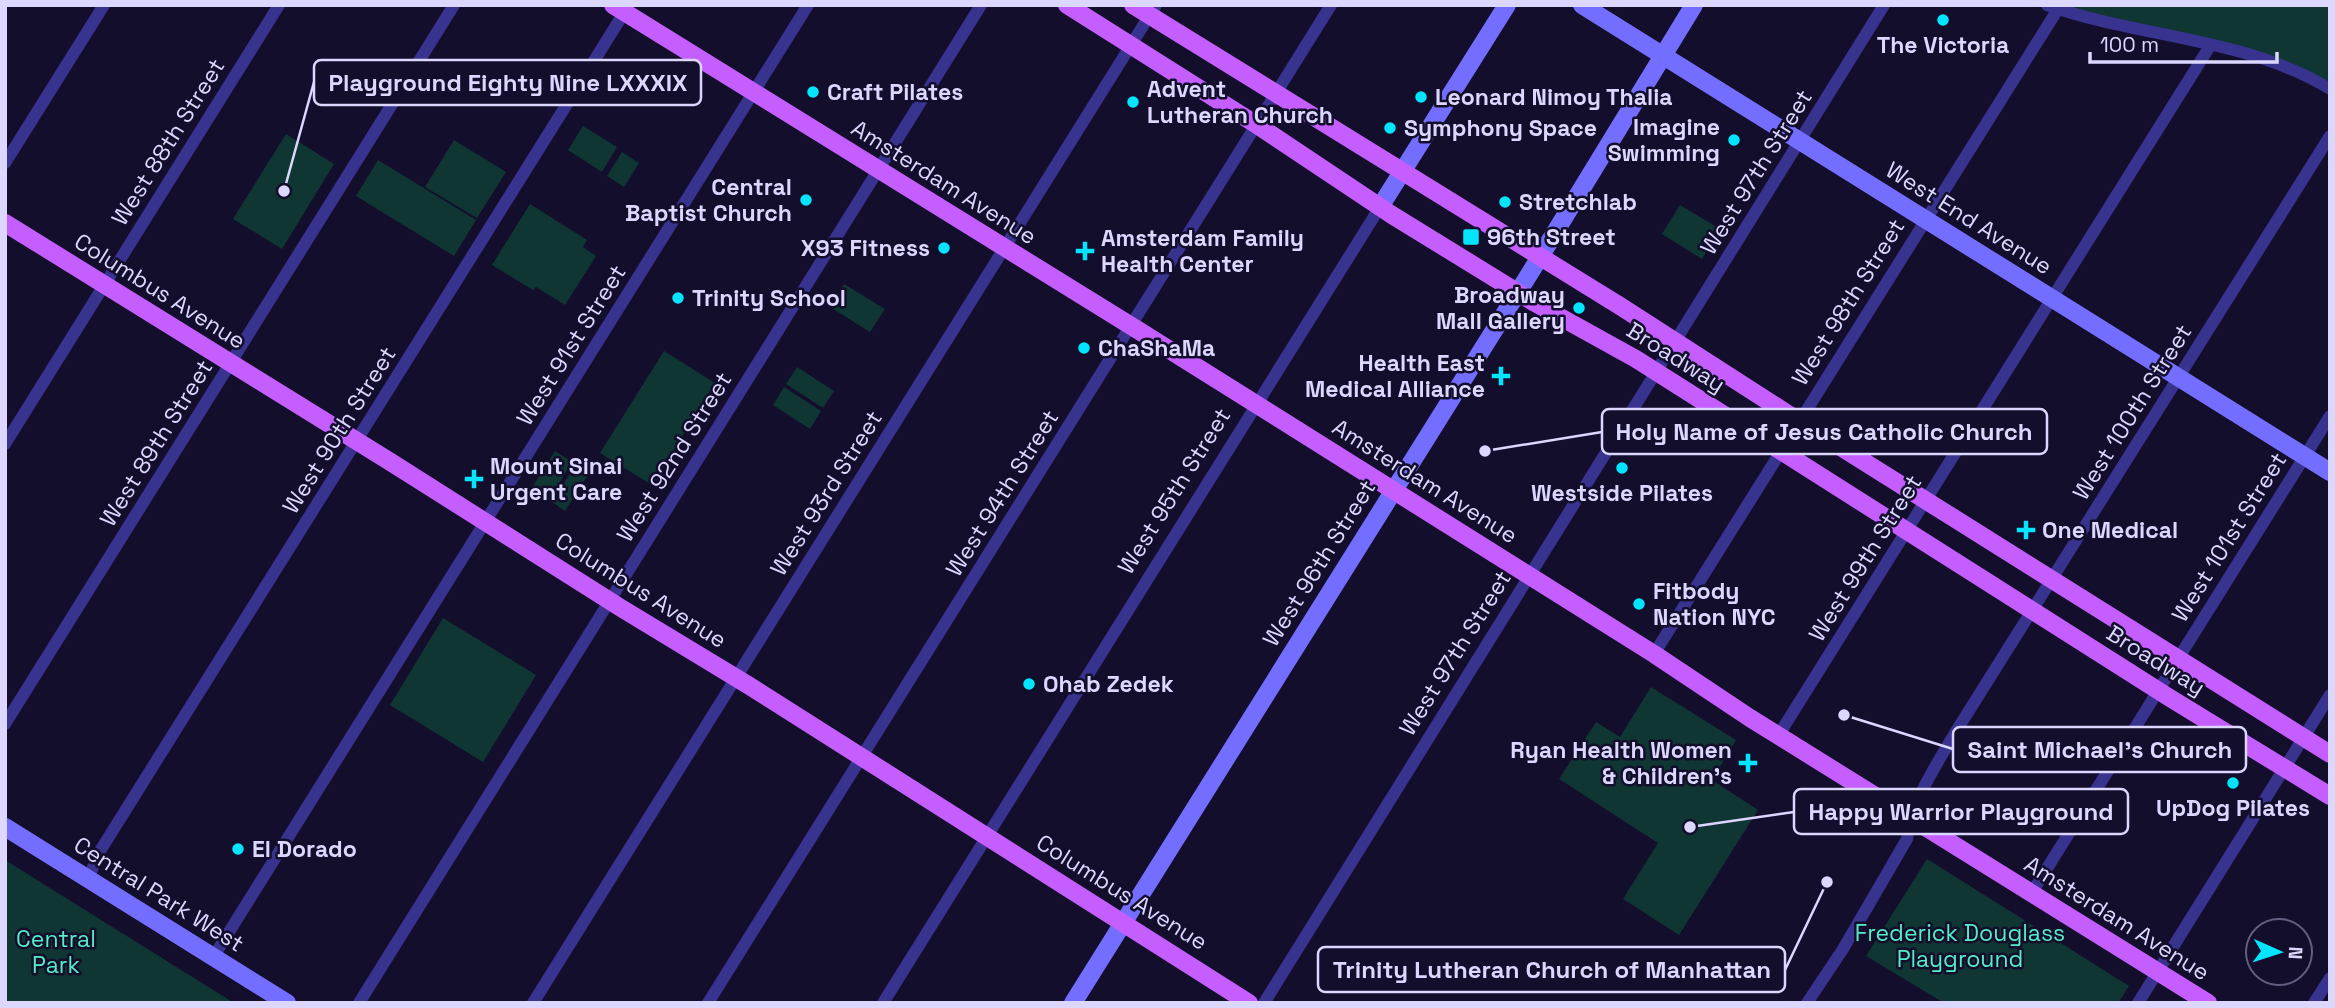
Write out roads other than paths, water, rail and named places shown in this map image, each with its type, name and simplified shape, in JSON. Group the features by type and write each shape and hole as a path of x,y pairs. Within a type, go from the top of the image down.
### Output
{"main road":[{"name":"Broadway","path":"1068,5 1380,207 1517,292 1656,372 2158,691 2330,796"},
{"name":"Broadway","path":"1133,5 1153,10 1276,94 1675,341 2330,754"},
{"name":"West 95th Street","path":"1380,207 1507,5"},
{"name":"West End Avenue","path":"1583,5 2330,472"},
{"name":"West 96th Street","path":"1073,1003 1540,257 1694,5"},
{"name":"Amsterdam Avenue","path":"622,8 753,93 1654,654 1910,819 2208,1003"},
{"name":"Columbus Avenue","path":"5,223 736,677 1124,921 1249,1003"},
{"name":"Central Park West","path":"5,827 287,1003"}],"street":[{"path":"5,163 104,5"},
{"name":"West 88th Street","path":"5,443 279,5"},
{"name":"West 89th Street","path":"5,724 454,5"},
{"name":"West 91st Street","path":"214,956 808,5"},
{"name":"West 92nd Street","path":"359,1003 981,5"},
{"name":"West 94th Street","path":"708,1003 1331,5"},
{"name":"West 97th Street","path":"1264,1003 1884,5"},
{"path":"2052,7 2270,62 2330,89"},
{"name":"West 98th Street","path":"1654,654 1925,219 2052,7"},
{"name":"West 90th Street","path":"88,879 100,851 357,441 622,8"},
{"name":"West 93rd Street","path":"533,1003 1153,10"},
{"name":"West 99th Street","path":"1778,736 2210,46"},
{"name":"West 100th Street","path":"1807,1003 1843,949 1907,839 1910,819 1926,783 2330,136"},
{"name":"West 95th Street","path":"883,1003 1380,207"},
{"name":"West 101st Street","path":"2031,894 2330,416"},
{"path":"2138,1003 2330,695"},
{"path":"2314,1003 2330,978"}],"place":[{"name":"The Victoria","path":"1943,20"},
{"name":"Craft Pilates","path":"813,92"},
{"name":"Leonard Nimoy Thalia","path":"1421,97"},
{"name":"Advent Lutheran Church","path":"1133,102"},
{"name":"Symphony Space","path":"1390,128"},
{"name":"Imagine Swimming","path":"1734,140"},
{"name":"Playground Eighty Nine LXXXIX","path":"284,191"},
{"name":"Central Baptist Church","path":"806,200"},
{"name":"Stretchlab","path":"1505,202"},
{"name":"96th Street","path":"1471,237"},
{"name":"X93 Fitness","path":"944,248"},
{"name":"Amsterdam Family Health Center","path":"1085,251"},
{"name":"Trinity School","path":"678,298"},
{"name":"Broadway Mall Gallery","path":"1579,308"},
{"name":"ChaShaMa","path":"1084,348"},
{"name":"Health East Medical Alliance","path":"1501,376"},
{"name":"Holy Name of Jesus Catholic Church","path":"1485,451"},
{"name":"Westside Pilates","path":"1622,468"},
{"name":"Mount Sinai Urgent Care","path":"474,479"},
{"name":"One Medical","path":"2026,530"},
{"name":"Fitbody Nation NYC","path":"1639,604"},
{"name":"Ohab Zedek","path":"1029,684"},
{"name":"Saint Michael's Church","path":"1844,715"},
{"name":"Ryan Health Women & Children's","path":"1748,763"},
{"name":"UpDog Pilates","path":"2233,783"},
{"name":"Happy Warrior Playground","path":"1690,827"},
{"name":"El Dorado","path":"238,849"},
{"name":"Trinity Lutheran Church of Manhattan","path":"1827,882"}],"park label":[{"name":"Frederick Douglass Playground","path":"1960,946"},
{"name":"Central Park","path":"56,952"}]}
